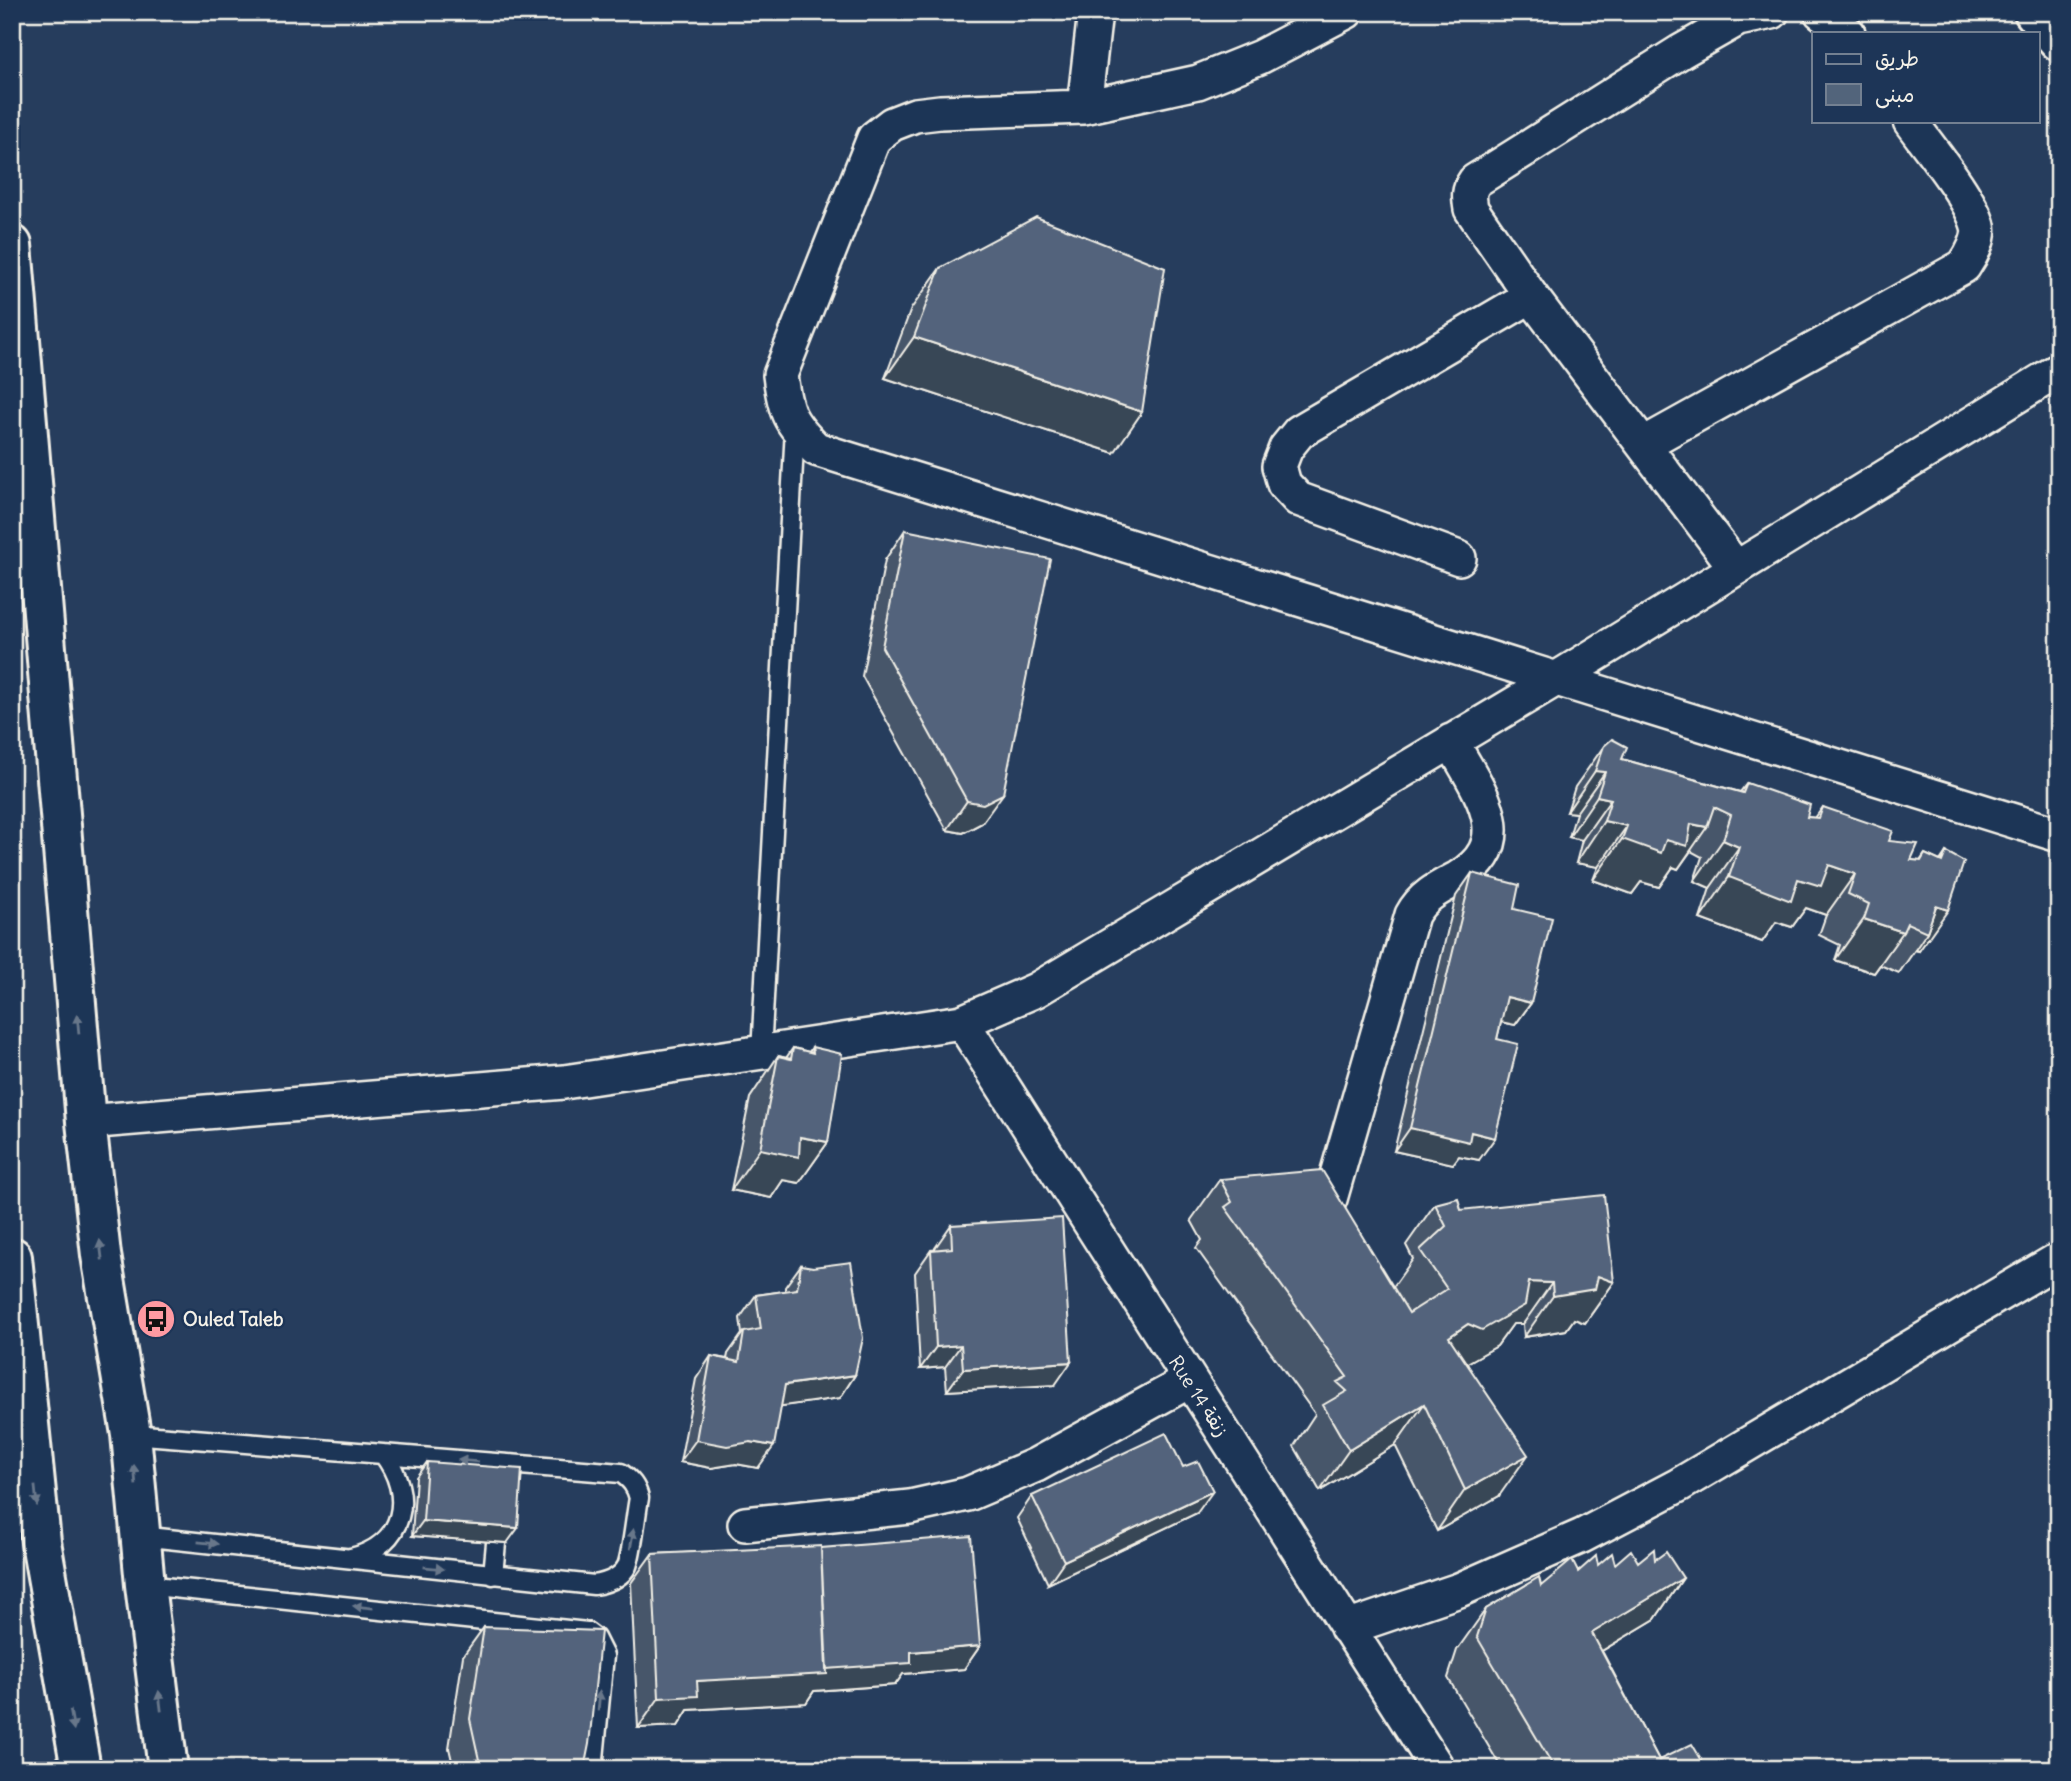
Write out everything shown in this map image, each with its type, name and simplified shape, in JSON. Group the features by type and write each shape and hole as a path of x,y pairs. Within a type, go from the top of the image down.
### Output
{"main road":[{"path":"2034,12 2059,41"},
{"path":"12,245 86,1122 102,1255 131,1434 145,1585 169,1769"},
{"path":"12,1257 41,1542 81,1769"}],"street":[{"path":"1084,107 1095,12"},
{"path":"1346,12 1259,57 1198,82 1084,107 940,112 915,115 892,124 874,138 780,375 784,405 795,428 816,449 2059,835"},
{"path":"1736,568 1531,296 1471,209 1469,189 1475,181 1736,16 1772,12"},
{"path":"1821,12 1847,32"},
{"path":"1644,444 1964,266 1972,254 1979,228 1967,202 1911,122"},
{"path":"1459,558 1298,499 1284,484 1279,466 1286,449 1299,432 1531,296"},
{"path":"86,1122 564,1082 962,1022 1036,990 1556,678 2059,370"},
{"path":"1330,1199 1412,915 1418,904 1427,896 1477,864 1489,841 1492,829 1489,811 1451,741"},
{"name":"Rue 14 زنقة","path":"962,1022 1438,1769"},
{"path":"1348,1628 1459,1590 1582,1536 1679,1485 2059,1259"},
{"path":"745,1524 910,1507 968,1494 1036,1465 1189,1381"}],"lane":[{"path":"761,1052 795,428"},
{"path":"131,1434 621,1473 631,1480 639,1498 627,1566 618,1576 606,1583 581,1585 140,1536"},
{"path":"348,1559 375,1548 387,1538 397,1523 402,1505 401,1486 395,1469 383,1454"},
{"path":"500,1483 501,1464"},
{"path":"494,1575 496,1543"},
{"path":"145,1585 587,1632 595,1638 604,1656 593,1769"}],"building":[{"path":"1036,217 1165,268 1142,412 914,337 940,268"},
{"path":"905,530 1050,559 1003,794 983,804 967,801 882,647"},
{"path":"1612,739 1627,747 1622,759 1743,793 1747,783 1810,805 1807,817 1819,818 1823,807 1893,831 1889,841 1918,844 1911,860 1921,861 1925,854 1942,862 1946,852 1964,862 1948,910 1936,906 1927,932 1907,923 1903,932 1864,919 1869,904 1848,894 1855,874 1829,865 1821,886 1798,879 1791,901 1729,877 1739,847 1723,840 1731,815 1714,807 1707,827 1691,824 1687,846 1666,840 1661,853 1622,839 1627,826 1604,821 1611,799 1597,796 1605,772 1595,771 1604,746"},
{"path":"1472,873 1519,885 1514,909 1552,918 1531,1003 1507,997 1497,1039 1518,1044 1495,1138 1471,1132 1469,1142 1410,1128"},
{"path":"812,1047 842,1054 828,1142 800,1137 799,1157 760,1149 778,1056 791,1059 793,1048 813,1053"},
{"path":"1322,1170 1409,1313 1447,1289 1420,1250 1446,1226 1435,1204 1458,1198 1461,1210 1604,1195 1614,1282 1598,1276 1595,1289 1553,1296 1552,1283 1529,1282 1525,1305 1482,1330 1468,1324 1449,1337 1528,1455 1465,1490 1424,1404 1349,1450 1323,1405 1347,1391 1337,1382 1347,1377 1225,1207 1232,1202 1220,1179"},
{"path":"1062,1218 1071,1362 963,1369 961,1345 936,1347 931,1250 952,1248 951,1225"},
{"path":"851,1262 863,1338 855,1375 785,1385 774,1446 751,1442 727,1446 696,1440 711,1356 739,1362 744,1332 761,1329 756,1295 797,1289 801,1265 813,1267"},
{"path":"1166,1433 1183,1467 1198,1461 1213,1491 1064,1561 1032,1496"},
{"path":"427,1462 522,1469 518,1528 423,1521"},
{"path":"971,1536 980,1646 911,1652 911,1663 826,1669 821,1548"},
{"path":"821,1546 827,1674 697,1681 698,1696 659,1698 652,1554"},
{"path":"1654,1549 1655,1560 1666,1552 1683,1578 1592,1633 1659,1760 1692,1744 1707,1769 1555,1769 1477,1637 1486,1609 1539,1577 1541,1586 1572,1560 1578,1572 1596,1556 1598,1565 1612,1553 1615,1564 1631,1550 1638,1562"},
{"path":"484,1627 601,1631 584,1769 481,1769 470,1719"}],"place":[{"name":"Ouled Taleb","path":"156,1319"}]}
